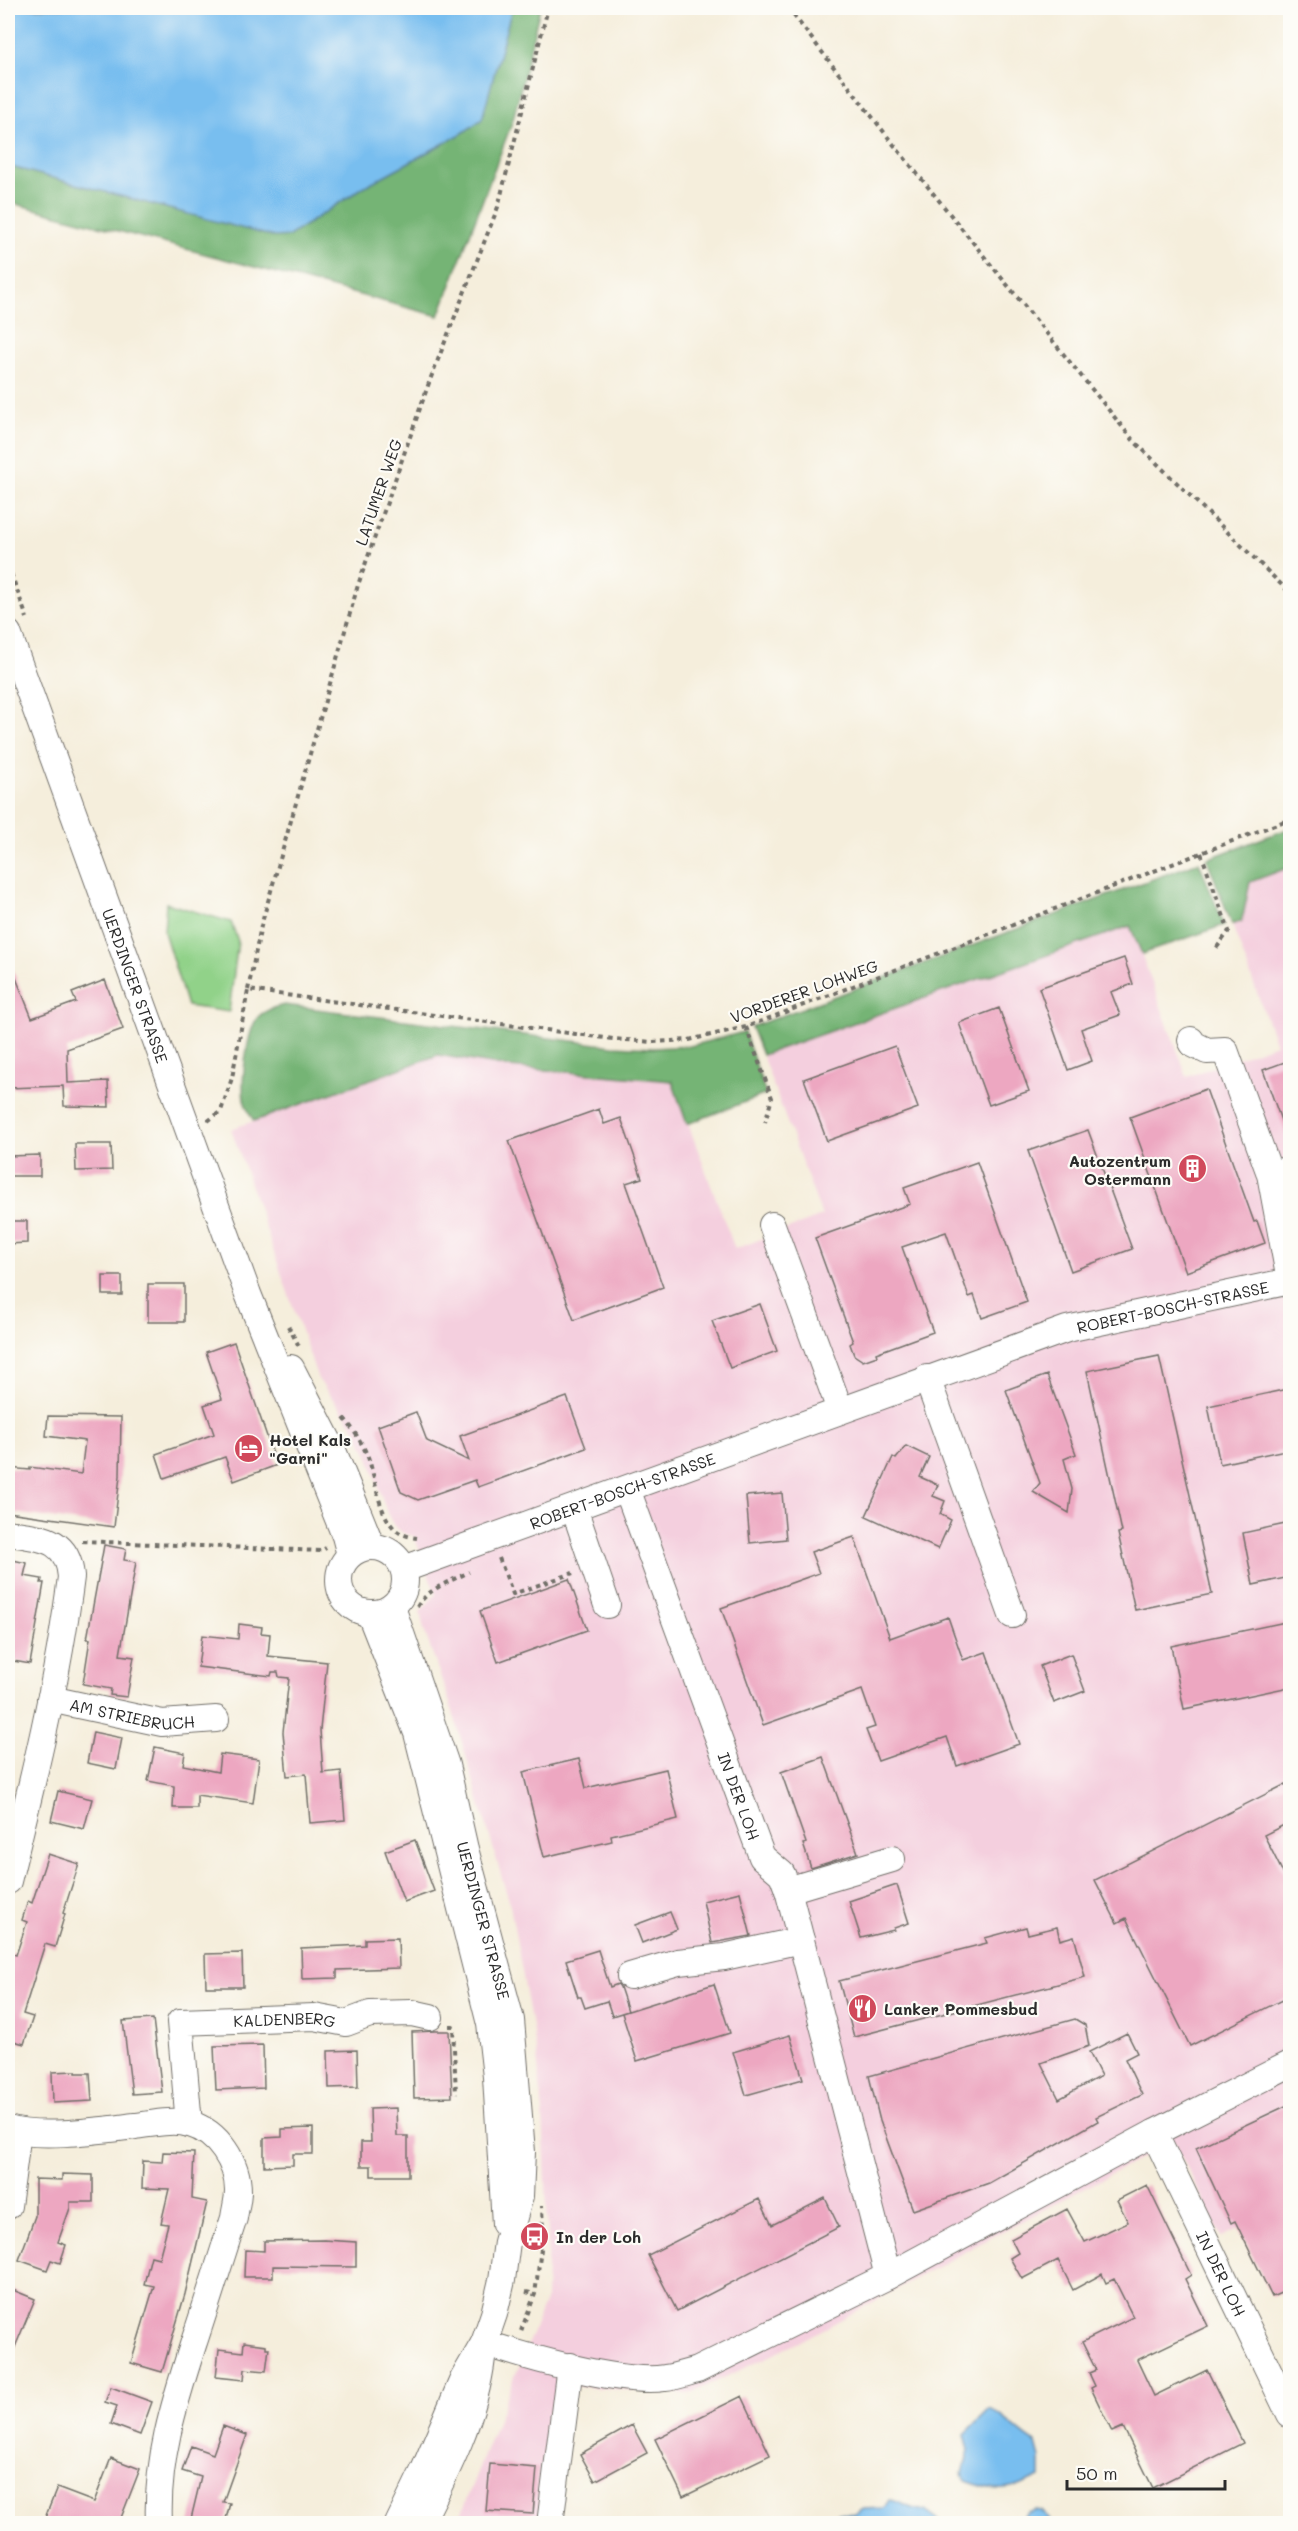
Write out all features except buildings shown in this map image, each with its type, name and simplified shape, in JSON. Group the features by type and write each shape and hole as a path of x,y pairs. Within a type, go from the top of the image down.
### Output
{"street":[{"name":"UERDINGER STRASSE","path":"18,629 199,1125 248,1294 345,1536 348,1555 341,1592 352,1607 381,1611 417,1733 490,2024 496,2077 507,2242 502,2280 484,2343 478,2389 443,2478 420,2523"},
{"name":"ROBERT-BOSCH-STRASSE","path":"404,1569 1067,1329 1290,1282 1280,1171 1225,1050 1207,1052 1193,1044 1191,1040"},
{"path":"772,1225 840,1410"},
{"name":"UERDINGER STRASSE","path":"266,1337 292,1369 311,1404 348,1555"},
{"path":"927,1378 1012,1616"},
{"name":"IN DER LOH","path":"619,1492 762,1857 782,1874 788,1890 888,2276"},
{"path":"574,1508 607,1605"},
{"name":"AM STRIEBRUCH","path":"8,1533 36,1537 58,1545 65,1551 70,1562 69,1593 50,1699 34,1779 8,1881"},
{"path":"348,1555 386,1549 397,1557 404,1569 406,1580 404,1590 400,1600 381,1611"},
{"name":"AM STRIEBRUCH","path":"50,1699 162,1723 216,1719"},
{"path":"788,1890 892,1859"},
{"path":"630,1976 678,1962 724,1958 801,1940"},
{"name":"KALDENBERG","path":"189,2124 180,2022 314,2017 346,2023 370,2014 412,2013 430,2017"},
{"path":"484,2343 628,2379 664,2379 697,2370 888,2276 1154,2133 1290,2064"},
{"path":"8,2206 13,2130 57,2132 162,2122 189,2124 206,2132 224,2148 234,2169 238,2190 234,2218 172,2412 162,2456 158,2502 159,2523"},
{"name":"IN DER LOH","path":"1154,2133 1290,2415"},
{"name":"UERDINGER STRASSE","path":"398,2523 424,2470 463,2379 484,2343"},
{"path":"550,2523 570,2366"}],"path":[{"name":"LATUMER WEG","path":"248,990 261,927 358,585 430,380 498,207 548,8"},
{"path":"788,8 894,146 1134,440 1290,593"},
{"path":"8,565 18,629"},
{"name":"VORDERER LOHWEG","path":"248,990 613,1039 653,1042 689,1040 746,1027 1290,819"},
{"path":"1201,853 1229,931 1215,950"},
{"path":"199,1125 221,1111 232,1078 248,990"},
{"path":"746,1027 772,1098 765,1122"},
{"path":"199,1125 206,1109"},
{"path":"199,1125 214,1131"},
{"path":"283,1318 300,1350"},
{"path":"342,1415 355,1431 368,1458 384,1512 393,1528 416,1538"},
{"path":"77,1542 321,1551 348,1555"},
{"path":"499,1557 513,1594 572,1572 576,1574 594,1568"},
{"path":"430,2017 444,2026 453,2026 456,2094"},
{"path":"526,2292 535,2294"}],"shaded area":[{"path":"1290,867 1290,2204 1221,2237 1174,2141 995,2235 798,2343 689,2394 557,2385 543,2523 457,2523 546,2298 548,2236 543,2112 536,2048 510,1905 453,1712 424,1630 420,1612 436,1594 414,1536 403,1533 394,1526 387,1513 369,1457 356,1430 318,1379 231,1129 438,1055 509,1067 672,1081 735,1249 822,1216 762,1055 1131,926 1187,1077 1276,1044 1232,925 1242,921 1250,882"}],"green space":[{"path":"512,8 540,8 513,120 439,316 8,202 8,166 275,237 289,236 365,186 461,134 482,119"},
{"path":"1290,828 1290,867 1250,882 1242,921 1232,925 1207,859"},
{"path":"1199,862 1224,925 1142,954 1130,926 762,1055 751,1027"},
{"path":"166,903 231,922 238,941 229,1012 187,1006 164,932"},
{"path":"284,1005 613,1046 653,1048 690,1046 744,1032 766,1094 687,1124 672,1081 509,1067 438,1055 254,1121 245,1105 243,1091 244,1069 251,1033 258,1017 270,1009"}],"water":[{"path":"8,8 512,8 482,119 461,134 365,186 289,236 275,237 8,166"},
{"path":"990,2409 1036,2443 1040,2458 1040,2477 1020,2486 1004,2489 987,2488 966,2481 963,2474 969,2450 965,2434"},
{"path":"889,2500 925,2510 943,2523 827,2523 839,2512 855,2514 864,2509 884,2508"},
{"path":"1042,2511 1052,2523 1006,2523 1020,2521 1028,2512"}],"place":[{"name":"Autozentrum Ostermann","path":"1192,1169"},
{"name":"Hotel Kals \"Garni\"","path":"248,1448"},
{"name":"Lanker Pommesbud","path":"863,2008"},
{"name":"In der Loh","path":"535,2236"}]}
